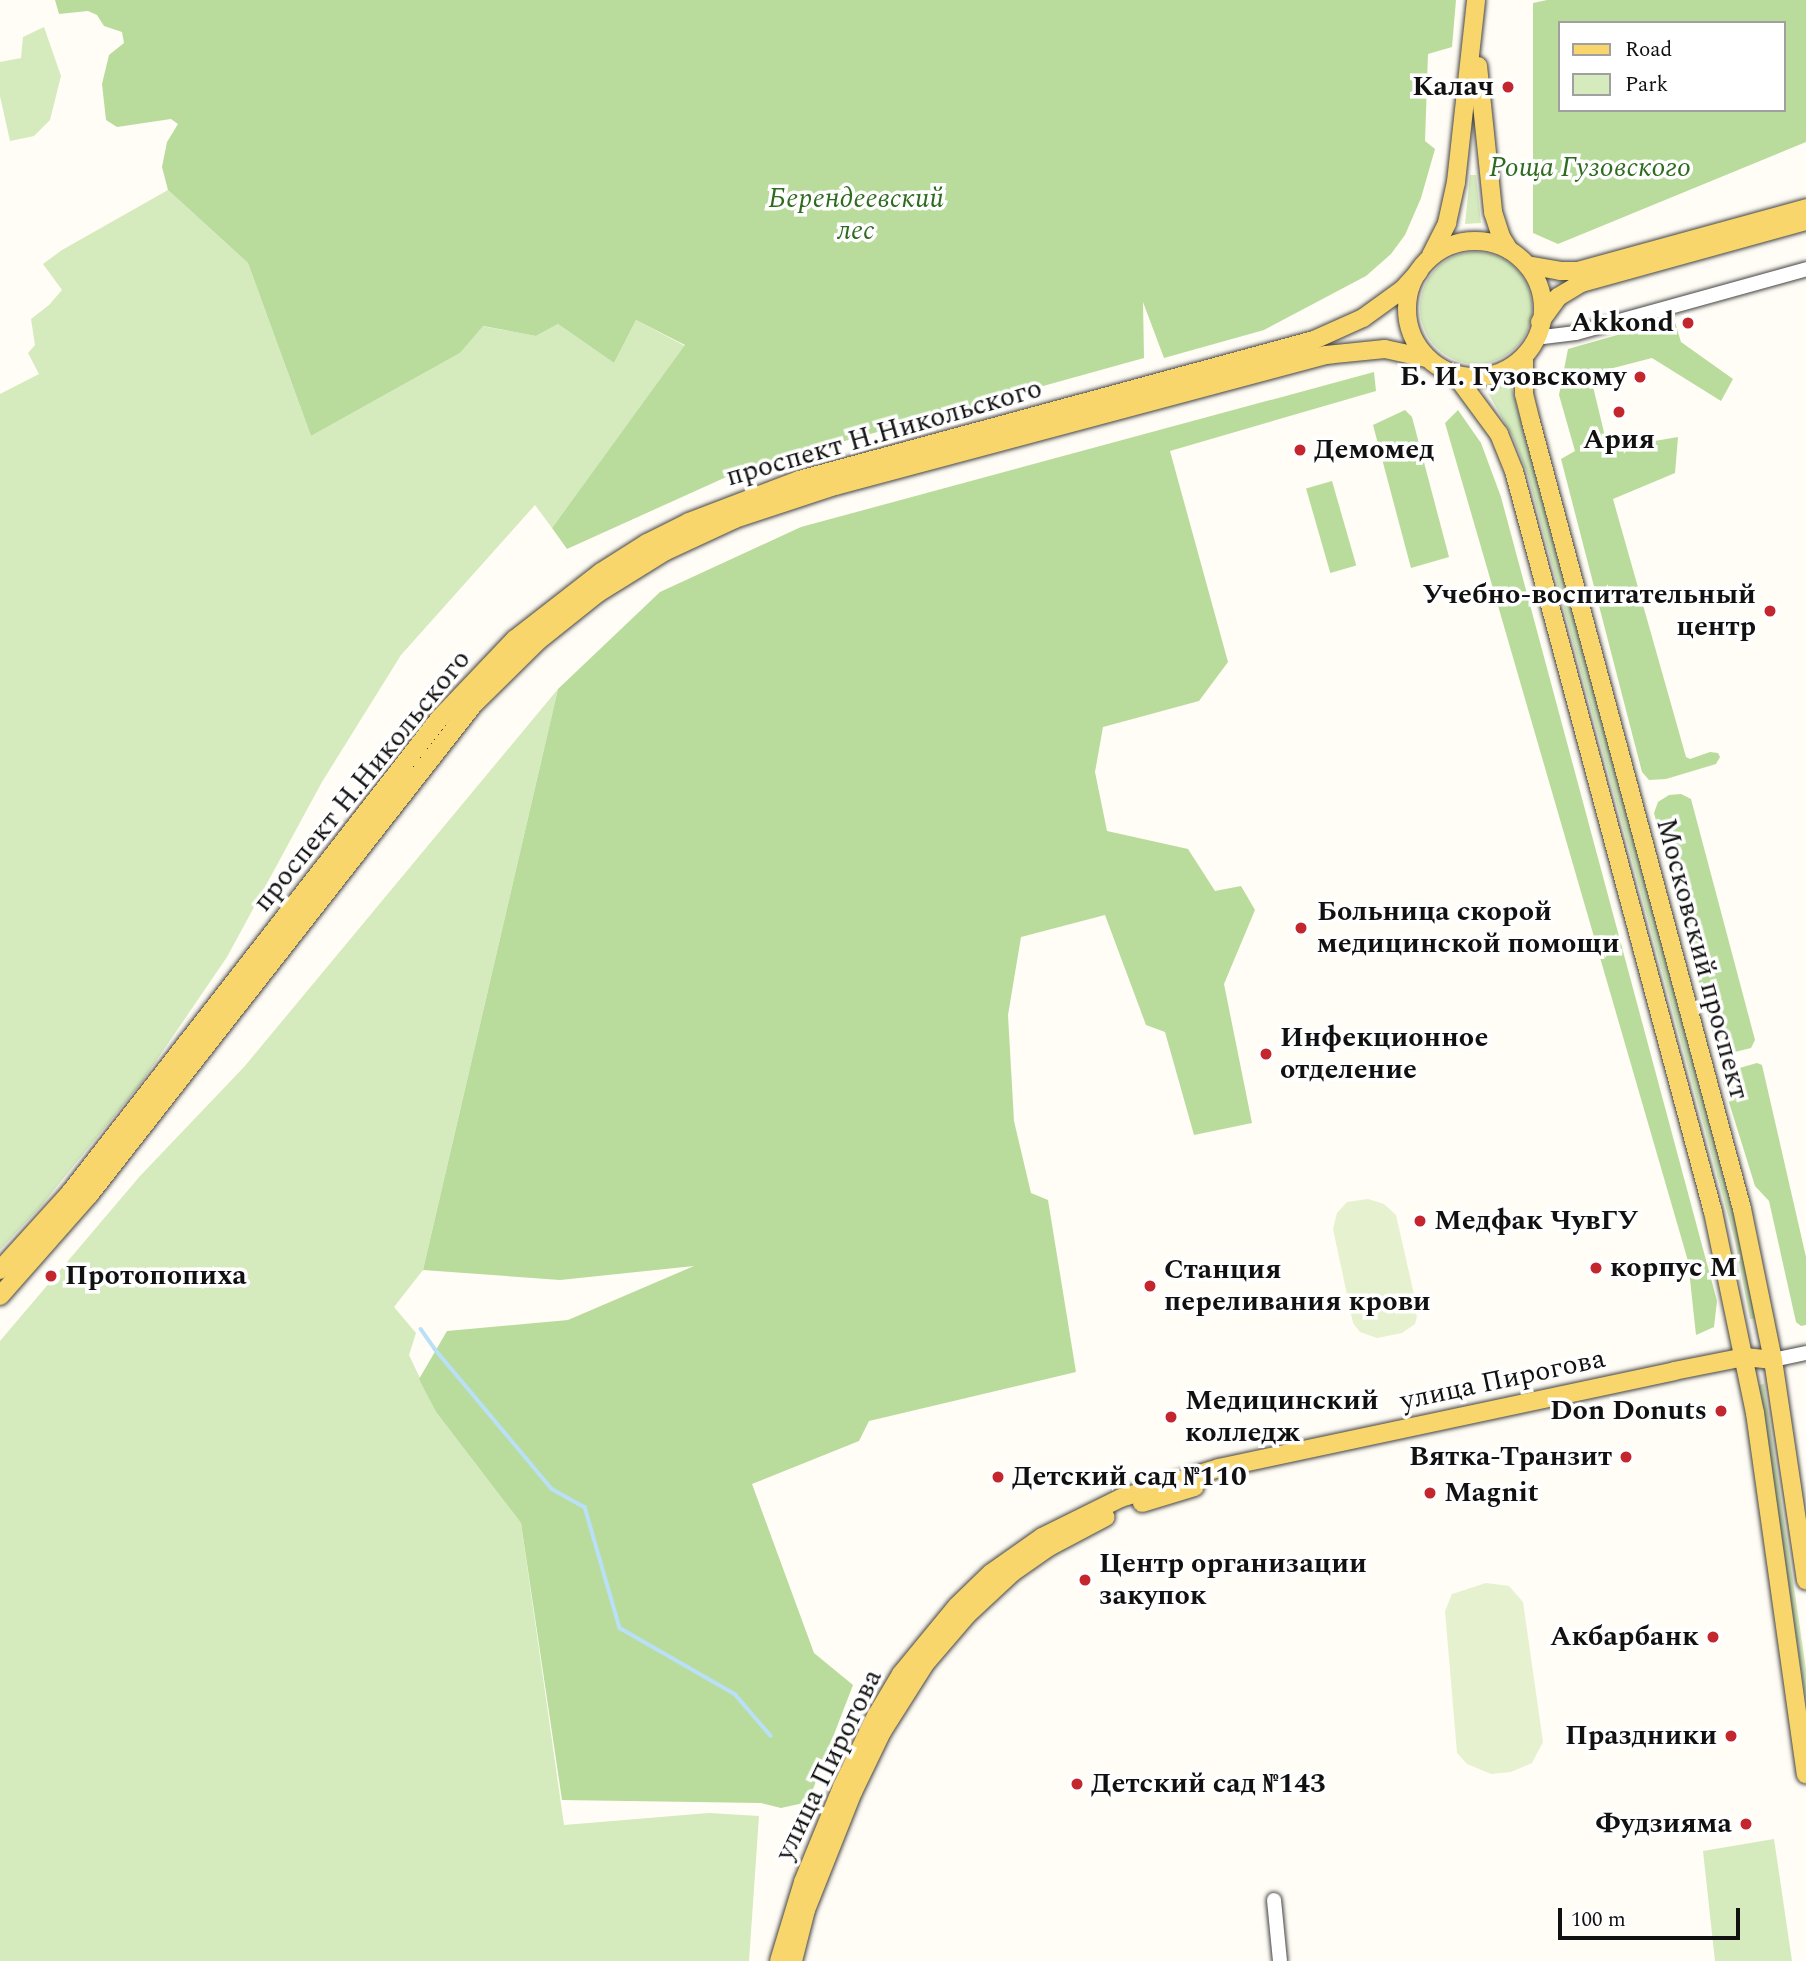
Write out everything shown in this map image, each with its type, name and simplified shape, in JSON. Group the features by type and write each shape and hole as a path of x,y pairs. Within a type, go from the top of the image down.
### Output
{"main road":[{"path":"1476,0 1456,182 1447,223 1423,266 1407,315 1412,338 1426,358 1454,373 1487,376 1513,366 1524,357 1558,296 1581,283 1806,221"},
{"path":"1475,20 1493,212 1501,237 1509,250 1527,265 1541,296 1538,330"},
{"path":"1527,265 1560,271 1578,271 1806,208"},
{"path":"1423,266 1449,245 1461,242 1483,242 1509,250"},
{"name":"проспект Н.Никольского","path":"0,1270 69,1194 439,719 515,639 601,572 647,543 689,522 799,480 1314,340 1363,318 1403,289 1423,266"},
{"name":"проспект Н.Никольского","path":"0,1296 90,1194 474,704 538,640 598,593 666,551 735,519 835,486 1326,355 1385,349 1426,358"},
{"name":"Московский проспект","path":"1524,357 1524,394 1531,422 1742,1209 1773,1360 1806,1581"},
{"name":"Московский проспект","path":"1454,373 1493,425 1514,471 1713,1212 1746,1363 1806,1774"},
{"name":"улица Пирогова","path":"779,1961 848,1789 877,1729 962,1610 995,1578 1045,1542 1122,1504 1179,1485 1351,1445 1675,1376 1773,1360"},
{"name":"улица Пирогова","path":"793,1961 800,1908"}],"street":[{"path":"1538,330 1576,333 1806,269"},
{"path":"1773,1360 1806,1353"},
{"path":"1274,1900 1280,1961"}],"green space":[{"name":"Берендеевский лес","path":"55,0 1456,0 1452,47 1428,54 1425,141 1435,149 1421,198 1405,235 1391,254 1366,276 1264,330 1164,358 1143,302 1144,358 744,469 567,549 552,528 685,345 636,320 614,363 558,324 536,336 483,326 460,353 311,436 248,263 168,190 162,167 167,142 178,124 171,119 117,127 106,120 102,84 109,55 124,43 122,32 104,26 97,15 88,11 59,14"},
{"name":"Роща Гузовского","path":"1547,0 1806,0 1806,142 1558,244 1533,233 1533,3"},
{"path":"44,27 61,76 50,120 34,136 10,141 0,96 0,62 21,58 23,37"},
{"path":"1470,175 1476,175 1481,223 1465,224"},
{"path":"168,190 248,263 311,436 460,353 482,326 536,336 558,324 614,363 636,320 685,346 552,528 535,505 401,655 322,782 227,957 141,1083 41,1206 0,1250 0,394 39,374 28,353 35,345 31,319 62,290 43,264 62,250"},
{"path":"1476,252 1497,257 1515,269 1527,287 1532,308 1527,329 1515,347 1497,359 1476,364 1455,359 1437,347 1425,329 1420,308 1425,287 1437,269 1455,257"},
{"path":"1674,319 1681,342 1733,379 1721,401 1652,358 1590,374 1608,449 1678,437 1675,473 1613,499 1686,757 1690,759 1710,752 1718,753 1720,757 1716,764 1666,779 1649,780 1642,772 1561,459 1575,451 1559,395 1568,349"},
{"path":"1374,372 1376,391 1170,451 1228,662 1199,701 1103,727 1095,772 1107,831 1188,849 1215,891 1241,886 1255,910 1224,984 1252,1123 1194,1135 1165,1032 1146,1025 1105,915 1021,937 1008,1015 1014,1121 1031,1193 1048,1200 1076,1372 869,1421 859,1441 752,1484 814,1653 853,1685 808,1802 781,1808 761,1803 562,1800 521,1523 436,1412 419,1379 447,1331 568,1320 694,1266 560,1280 423,1270 558,689 660,592 801,527"},
{"path":"1508,382 1511,385 1740,1239 1757,1318 1750,1319 1735,1241 1528,475 1513,437 1488,393 1489,388"},
{"path":"1405,410 1412,417 1449,557 1411,568 1373,425"},
{"path":"1458,410 1481,443 1501,497 1717,1301 1714,1327 1696,1335 1688,1261 1445,423"},
{"path":"1332,481 1356,566 1330,573 1306,488"},
{"path":"558,689 423,1270 394,1307 416,1333 409,1355 436,1412 521,1523 564,1825 709,1813 759,1816 749,1961 0,1961 0,1341 140,1176 244,1067"},
{"path":"1681,794 1691,799 1755,1040 1751,1048 1727,1054 1720,1053 1716,1046 1654,813 1658,802 1669,795"},
{"path":"1757,1063 1762,1065 1806,1257 1806,1325 1801,1326 1796,1322 1769,1201 1755,1186 1723,1083 1729,1071"},
{"path":"1368,1199 1384,1204 1396,1215 1418,1312 1415,1324 1402,1333 1377,1338 1360,1332 1353,1323 1333,1229 1337,1213 1347,1202"},
{"path":"1764,1384 1806,1669 1806,1701 1759,1385"},
{"path":"1486,1583 1509,1586 1523,1602 1543,1742 1532,1763 1511,1772 1491,1774 1467,1764 1457,1753 1445,1611 1452,1594"},
{"path":"1774,1839 1792,1961 1715,1961 1703,1851"}],"waterway":[{"path":"421,1329 552,1489 585,1507 620,1628 735,1694 771,1736"}],"place":[{"name":"Калач","path":"1508,87"},
{"name":"Akkond","path":"1688,323"},
{"name":"Б. И. Гузовскому","path":"1640,377"},
{"name":"Ария","path":"1619,412"},
{"name":"Демомед","path":"1300,450"},
{"name":"Учебно-воспитательный центр","path":"1770,611"},
{"name":"Больница скорой медицинской помощи","path":"1301,928"},
{"name":"Инфекционное отделение","path":"1266,1054"},
{"name":"Медфак ЧувГУ","path":"1420,1221"},
{"name":"корпус М","path":"1596,1268"},
{"name":"Протопопиха","path":"51,1276"},
{"name":"Станция переливания крови","path":"1150,1286"},
{"name":"Don Donuts","path":"1721,1411"},
{"name":"Медицинский колледж","path":"1171,1417"},
{"name":"Вятка-Транзит","path":"1626,1457"},
{"name":"Детский сад №110","path":"998,1477"},
{"name":"Magnit","path":"1430,1493"},
{"name":"Центр организации закупок","path":"1085,1580"},
{"name":"Акбарбанк","path":"1713,1637"},
{"name":"Праздники","path":"1731,1736"},
{"name":"Детский сад №143","path":"1077,1784"},
{"name":"Фудзияма","path":"1746,1824"}]}
